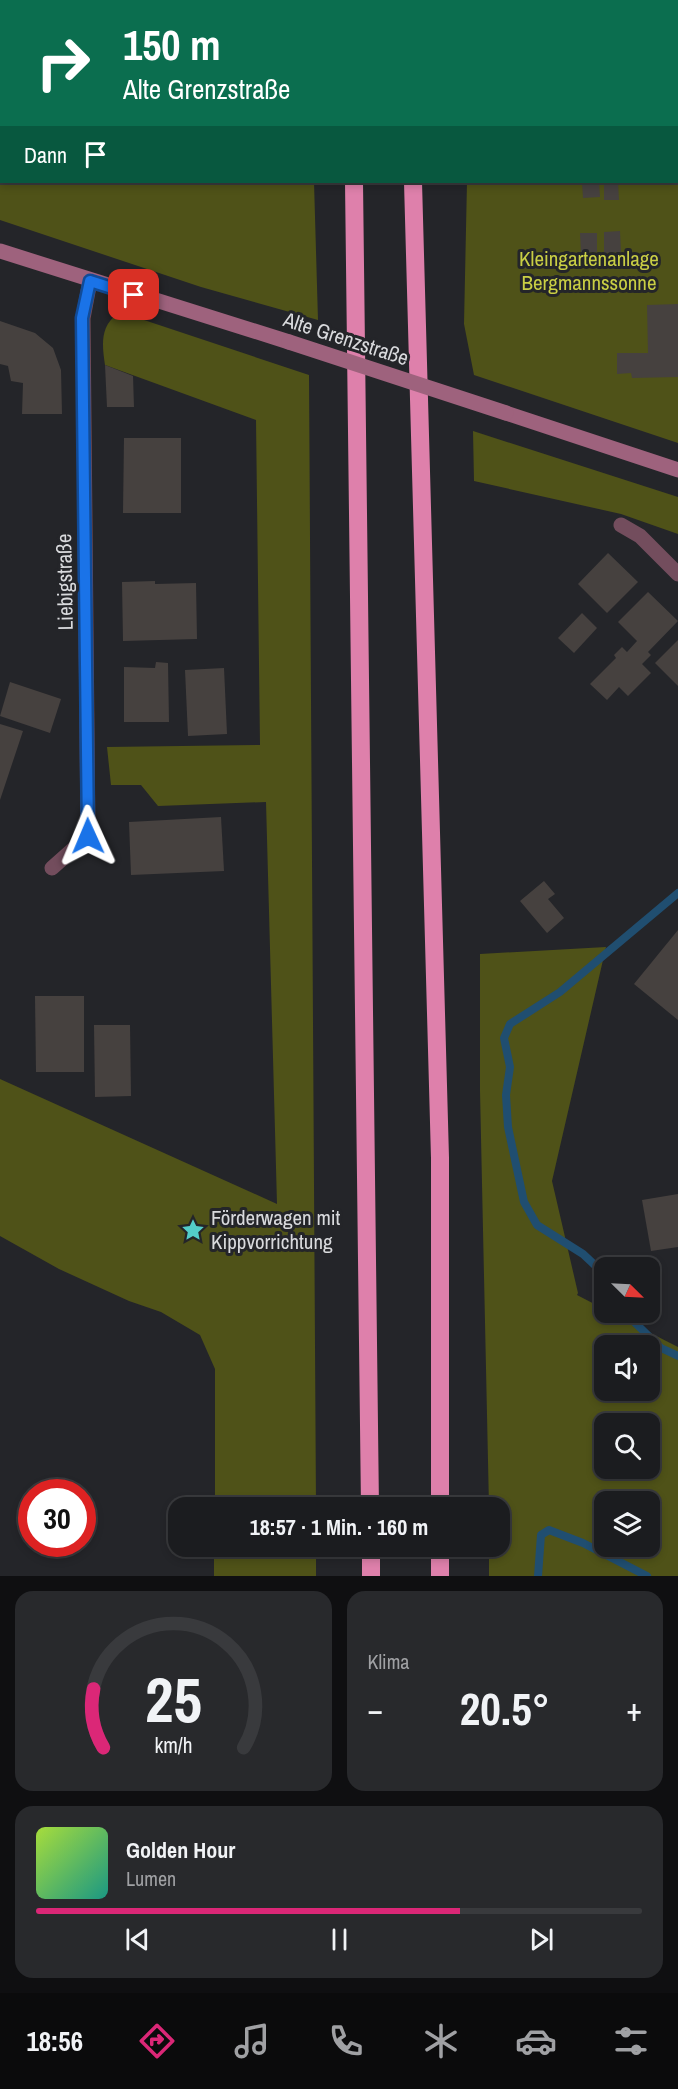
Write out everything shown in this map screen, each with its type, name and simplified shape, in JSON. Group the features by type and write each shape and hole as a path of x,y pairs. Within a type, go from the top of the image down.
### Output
{"highway":[{"path":"354,183 370,1497"},
{"path":"413,183 440,1158 440,1497"},
{"path":"371,1557 371,1576"},
{"path":"440,1557 440,1576"}],"street":[{"name":"Alte Grenzstraße","path":"0,251 289,342 678,470"},
{"name":"Liebigstraße","path":"52,868 88,836 82,318 90,281"},
{"path":"621,525 640,536 678,574"}],"green space":[{"path":"0,183 314,183 318,320 201,287 0,220"},
{"name":"Kleingartenanlage Bergmannssonne","path":"467,183 678,183 678,443 474,375 464,324"},
{"path":"117,314 144,320 309,375 316,1497 215,1497 215,1369 200,1335 161,1312 129,1301 59,1269 0,1236 0,1079 277,1204 266,802 158,806 141,785 111,785 107,747 260,745 256,420 105,365 103,344 105,331 111,319"},
{"path":"473,431 678,497 678,534 621,514 474,481"},
{"path":"606,947 552,1181 577,1295 594,1304 594,1323 631,1323 654,1335 594,1335 594,1401 660,1401 660,1338 678,1347 678,1576 489,1576 489,1557 510,1557 510,1497 489,1497 480,1091 480,954"},
{"path":"214,1557 316,1557 316,1576 214,1576"}],"building":[{"path":"582,183 599,183 600,197 583,198"},
{"path":"604,183 618,183 619,200 604,200"},
{"path":"620,231 621,252 604,253 604,232"},
{"path":"580,233 597,233 597,252 581,252"},
{"path":"678,304 678,377 632,378 631,373 617,374 617,353 648,353 647,305"},
{"path":"0,321 35,333 53,348 61,370 62,414 22,414 23,383 11,381 8,366 0,364"},
{"path":"105,365 133,376 134,407 107,407"},
{"path":"124,438 181,438 181,513 123,513"},
{"path":"608,553 638,582 607,613 578,584"},
{"path":"155,581 155,584 196,583 197,639 123,641 122,582"},
{"path":"648,592 678,621 648,652 651,655 642,664 651,673 628,696 619,687 607,700 590,684 616,658 614,655 622,647 627,652 637,641 618,622"},
{"path":"582,613 597,628 574,653 558,638"},
{"path":"678,640 678,686 655,663"},
{"path":"156,662 168,663 169,722 124,722 124,667 155,668"},
{"path":"224,668 227,734 188,736 185,670"},
{"path":"10,682 61,699 50,733 0,716"},
{"path":"0,724 23,731 0,800"},
{"path":"221,817 224,871 131,875 129,822"},
{"path":"544,881 555,894 548,899 564,918 547,933 520,901"},
{"path":"678,930 678,1020 634,984"},
{"path":"35,996 84,996 84,1072 36,1072"},
{"path":"94,1025 130,1025 131,1096 95,1097"},
{"path":"678,1194 678,1247 651,1251 642,1200"}],"waterway":[{"path":"594,1264 583,1254 537,1225 524,1202 508,1127 506,1095 510,1067 504,1038 510,1024 560,992 678,893"},
{"path":"635,1323 661,1348 678,1356"},
{"path":"538,1576 541,1535 549,1530 583,1543 647,1576"}],"place":[{"name":"Förderwagen mit Kippvorrichtung","path":"193,1230"}],"route":[{"path":"88,836 82,318 90,281 134,295"}]}
